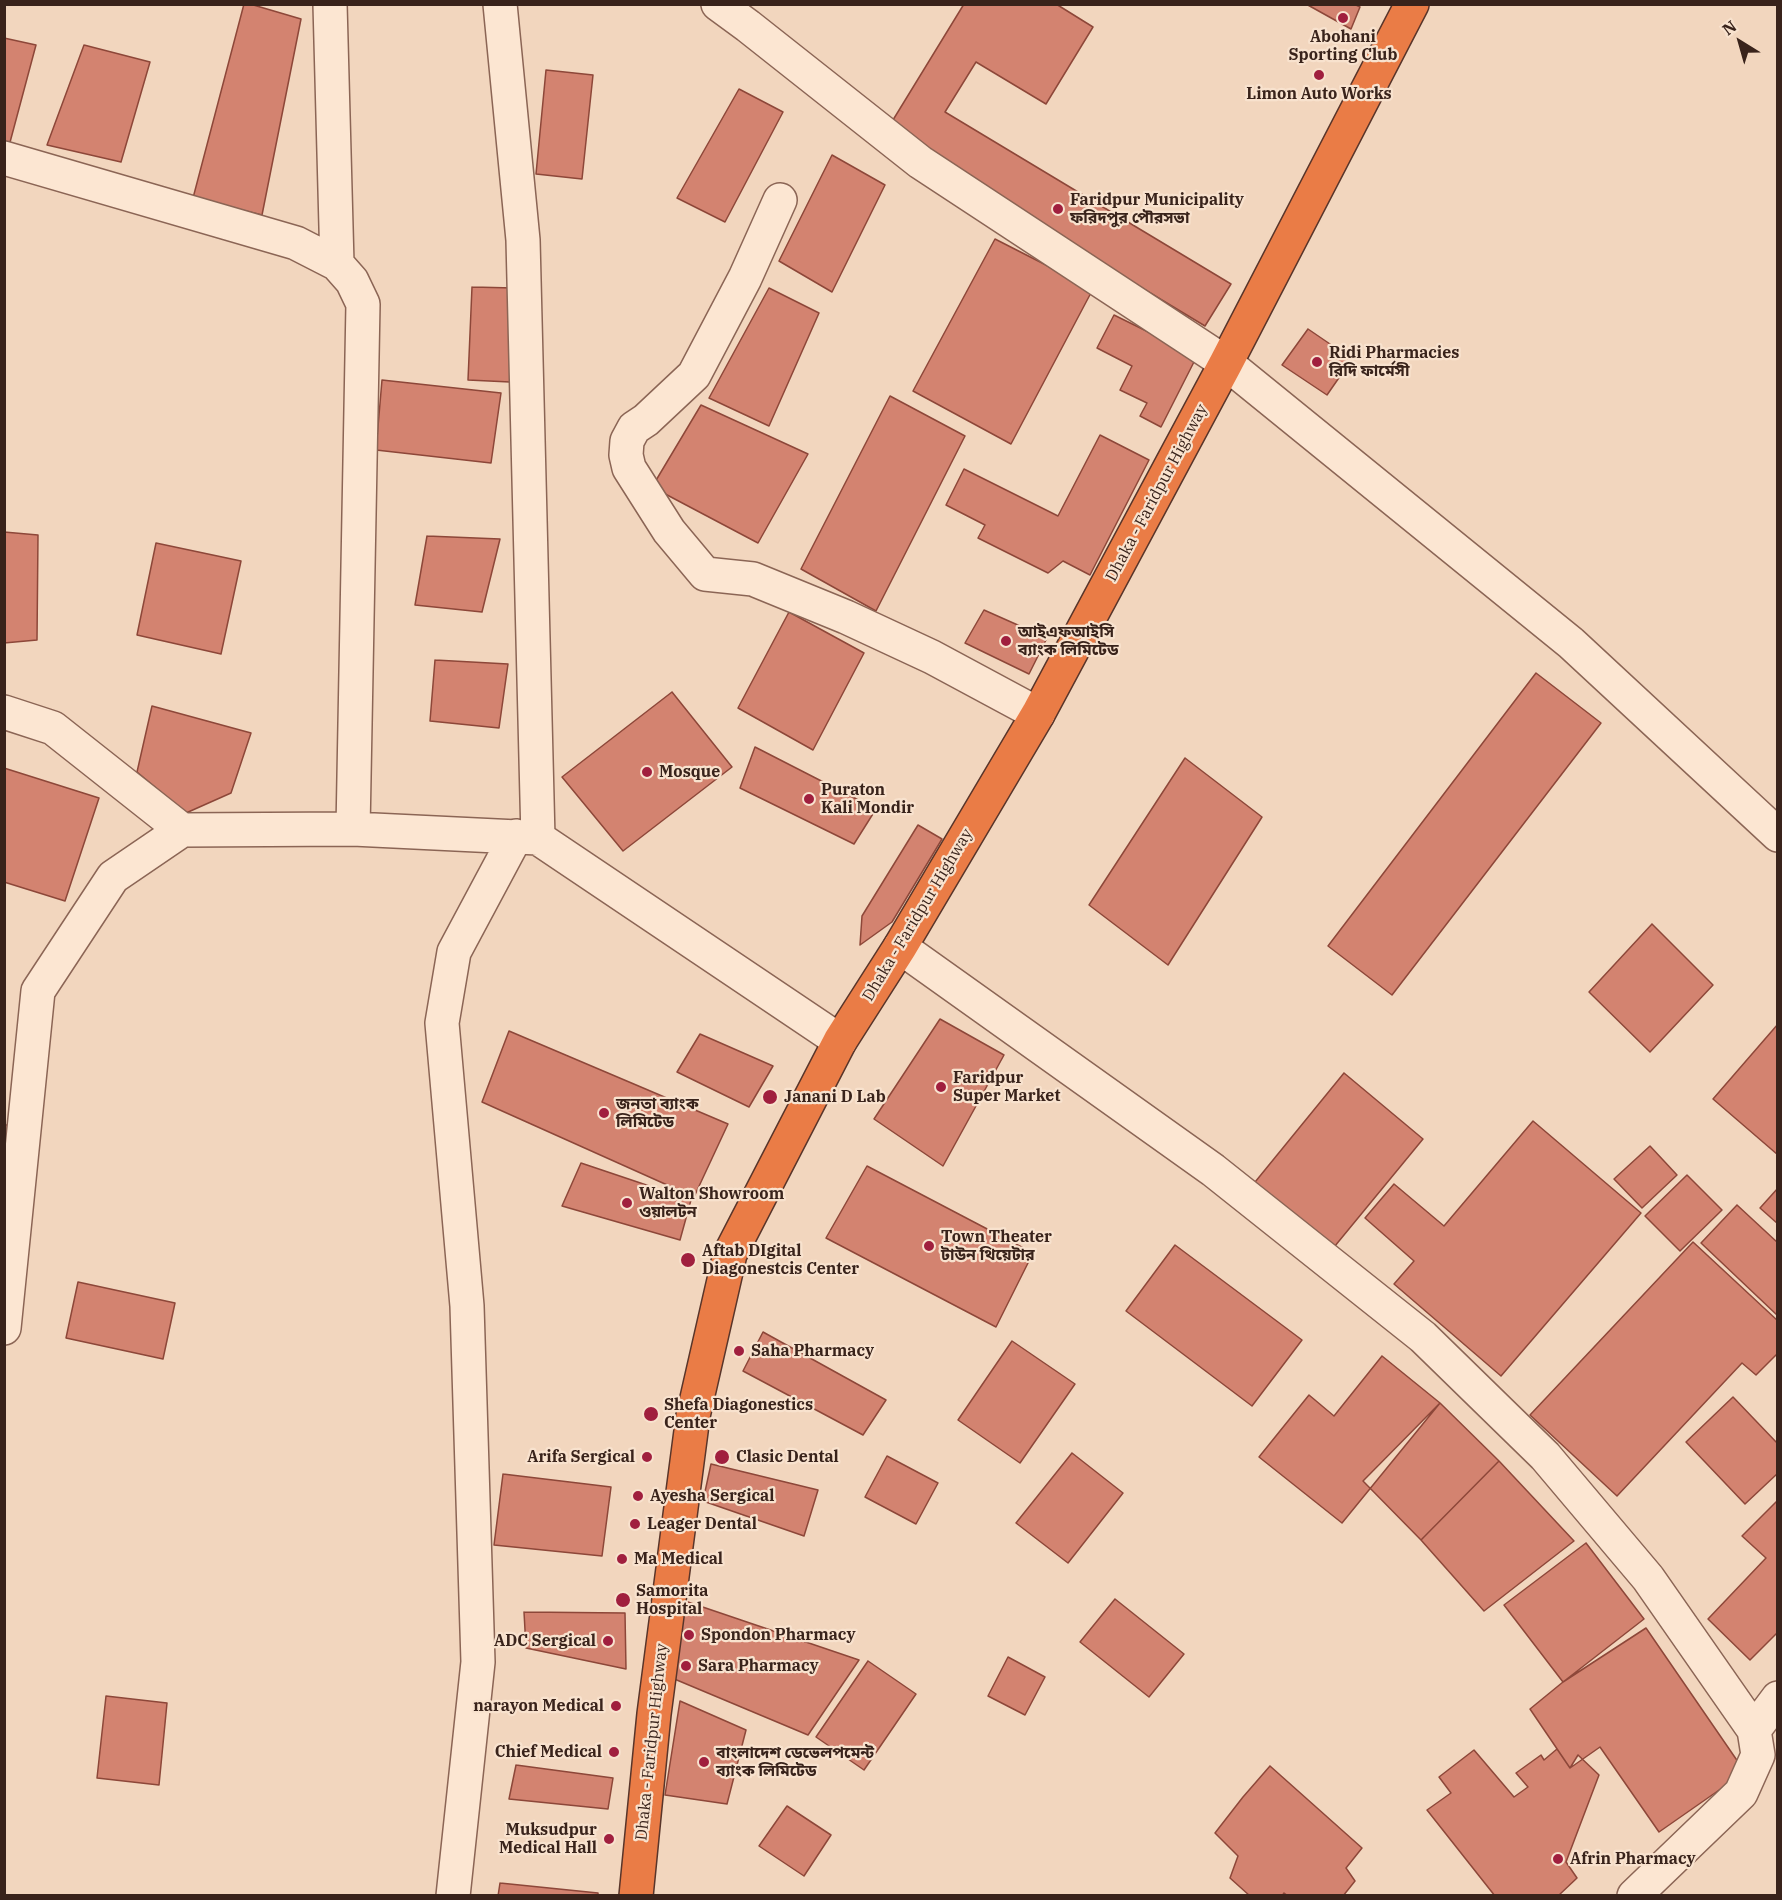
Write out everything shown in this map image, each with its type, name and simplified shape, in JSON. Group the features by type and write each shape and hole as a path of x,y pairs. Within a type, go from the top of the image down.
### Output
{"highway":[{"name":"Dhaka - Faridpur Highway","path":"636,1896 654,1714 693,1416 730,1254 840,1041 900,947 1038,714 1226,363 1412,4"}],"street":[{"path":"330,4 337,264"},
{"path":"453,1896 478,1662 467,1306 442,1023 454,952 527,837 523,240 500,4"},
{"path":"718,4 920,162 1226,363 1571,644 1778,835"},
{"path":"4,158 296,243 337,264 352,281 363,304 353,829"},
{"path":"780,200 745,278 694,375 646,420 634,428 627,441 626,455 629,468 669,531 705,574 753,579 846,617 932,657 1038,714"},
{"path":"4,712 53,728 182,830"},
{"path":"4,1328 38,991 112,878 182,830 353,829 527,837 840,1041"},
{"path":"900,947 1213,1170 1423,1337 1545,1455 1648,1578 1754,1730 1758,1755 1741,1793 1654,1888"},
{"path":"1754,1730 1778,1698"}],"building":[{"path":"244,4 301,19 262,215 193,198"},
{"name":"Faridpur Municipality ফরিদপুর পৌরসভা","path":"964,4 1056,4 1093,27 1046,104 976,62 945,112 1231,284 1205,326 885,133"},
{"name":"Abohani Sporting Club","path":"1306,4 1354,4 1360,7 1351,29"},
{"path":"4,38 36,45 9,146 4,145"},
{"path":"84,45 150,62 121,162 47,145"},
{"path":"546,70 593,75 582,179 536,174"},
{"path":"739,89 783,112 725,222 677,198"},
{"path":"832,155 885,185 832,292 779,261"},
{"path":"995,239 1093,289 1011,444 913,391"},
{"path":"472,287 514,288 510,382 468,380"},
{"path":"769,288 819,313 769,426 709,398"},
{"path":"1114,315 1197,356 1161,427 1140,416 1147,403 1120,390 1132,366 1097,348"},
{"name":"Ridi Pharmacies রিদি ফার্মেসী","path":"1308,329 1352,359 1327,395 1282,365"},
{"path":"382,380 501,393 491,463 376,450"},
{"path":"890,396 965,436 876,611 801,569"},
{"path":"701,405 808,454 758,543 652,487"},
{"path":"1100,435 1149,460 1090,575 1063,561 1048,573 978,538 985,525 946,505 964,469 1058,516"},
{"path":"4,532 38,535 37,640 4,643"},
{"path":"427,536 500,539 482,612 415,605"},
{"path":"156,543 241,561 221,654 137,635"},
{"name":"আইএফআইসি ব্যাংক লিমিটেড","path":"984,610 1047,638 1029,674 965,643"},
{"path":"789,612 864,653 813,750 738,708"},
{"path":"435,660 508,664 499,728 430,721"},
{"path":"1536,673 1601,723 1392,995 1328,946"},
{"name":"Mosque","path":"672,692 732,767 623,851 562,777"},
{"path":"152,706 251,733 231,793 186,813 137,772"},
{"name":"Puraton Kali Mondir","path":"755,747 876,809 854,844 740,788"},
{"path":"1185,758 1262,817 1168,965 1089,905"},
{"path":"4,768 99,798 65,901 4,882"},
{"path":"918,825 942,839 892,922 860,945 862,916"},
{"path":"1652,924 1713,985 1650,1052 1589,992"},
{"name":"Faridpur Super Market","path":"940,1019 1004,1055 943,1166 874,1119"},
{"path":"1778,1024 1778,1155 1713,1099"},
{"name":"জনতা ব্যাংক লিমিটেড","path":"509,1031 728,1124 694,1197 482,1102"},
{"path":"700,1034 773,1066 749,1107 677,1072"},
{"path":"1344,1073 1423,1139 1330,1252 1251,1187"},
{"path":"1533,1121 1641,1213 1501,1376 1394,1284 1414,1261 1365,1218 1394,1184 1444,1226"},
{"path":"4,1125 9,1125 4,1152"},
{"path":"1650,1146 1677,1175 1642,1208 1614,1179"},
{"name":"Walton Showroom ওয়ালটন","path":"581,1163 691,1200 680,1240 562,1206"},
{"name":"Town Theater টাউন থিয়েটার","path":"867,1166 1033,1253 996,1327 826,1238"},
{"path":"1687,1175 1722,1210 1680,1251 1645,1216"},
{"path":"1778,1188 1778,1224 1760,1208"},
{"path":"1737,1205 1778,1243 1778,1316 1701,1243"},
{"path":"1693,1242 1778,1321 1778,1353 1756,1375 1742,1363 1617,1496 1530,1415"},
{"path":"1175,1245 1302,1340 1252,1406 1126,1311"},
{"path":"78,1282 175,1303 163,1359 66,1338"},
{"path":"763,1332 886,1400 863,1435 743,1371"},
{"path":"1012,1341 1075,1384 1020,1463 958,1420"},
{"path":"1382,1356 1440,1403 1342,1523 1259,1457 1309,1395 1334,1416"},
{"path":"1733,1397 1778,1444 1778,1473 1745,1504 1686,1442"},
{"path":"1440,1403 1499,1461 1421,1540 1363,1481"},
{"path":"1072,1453 1123,1493 1068,1563 1016,1523"},
{"path":"887,1456 938,1483 916,1524 865,1497"},
{"path":"1499,1461 1574,1541 1484,1611 1421,1540"},
{"path":"711,1464 818,1490 804,1536 703,1501"},
{"path":"503,1474 611,1487 602,1556 494,1545"},
{"path":"1778,1500 1778,1632 1750,1660 1708,1619 1766,1558 1742,1536"},
{"path":"1586,1543 1644,1619 1563,1682 1504,1605"},
{"path":"1115,1599 1184,1654 1149,1697 1080,1642"},
{"path":"682,1600 859,1660 808,1735 672,1678"},
{"path":"524,1612 625,1613 626,1669 526,1648"},
{"path":"1646,1628 1745,1772 1659,1832 1600,1747 1570,1768 1530,1709 1563,1682"},
{"path":"1008,1657 1045,1677 1025,1715 988,1696"},
{"path":"868,1661 916,1694 864,1770 816,1737"},
{"path":"106,1696 167,1703 159,1785 97,1778"},
{"name":"বাংলাদেশ ডেভেলপমেন্ট ব্যাংক লিমিটেড","path":"680,1701 746,1730 727,1804 665,1795"},
{"path":"1557,1749 1570,1768 1578,1755 1599,1775 1566,1862 1577,1878 1558,1896 1495,1896 1427,1810 1451,1793 1439,1777 1474,1750 1514,1797 1528,1787 1516,1773 1541,1755 1544,1760"},
{"path":"516,1765 613,1778 608,1809 509,1799"},
{"path":"1270,1766 1362,1848 1346,1868 1355,1881 1343,1896 1288,1896 1284,1893 1282,1896 1250,1896 1230,1878 1238,1856 1215,1833"},
{"path":"787,1806 831,1835 804,1876 759,1846"},
{"path":"500,1883 598,1893 598,1896 498,1896"}],"place":[{"name":"Abohani Sporting Club","path":"1343,18"},
{"name":"Limon Auto Works","path":"1319,75"},
{"name":"Faridpur Municipality ফরিদপুর পৌরসভা","path":"1058,209"},
{"name":"Ridi Pharmacies রিদি ফার্মেসী","path":"1317,362"},
{"name":"আইএফআইসি ব্যাংক লিমিটেড","path":"1006,641"},
{"name":"Mosque","path":"647,772"},
{"name":"Puraton Kali Mondir","path":"809,799"},
{"name":"Faridpur Super Market","path":"941,1087"},
{"name":"Janani D Lab","path":"770,1097"},
{"name":"জনতা ব্যাংক লিমিটেড","path":"604,1113"},
{"name":"Walton Showroom ওয়ালটন","path":"627,1203"},
{"name":"Town Theater টাউন থিয়েটার","path":"929,1246"},
{"name":"Aftab DIgital Diagonestcis Center","path":"688,1260"},
{"name":"Saha Pharmacy","path":"739,1351"},
{"name":"Shefa Diagonestics Center","path":"651,1414"},
{"name":"Arifa Sergical","path":"647,1457"},
{"name":"Clasic Dental","path":"722,1457"},
{"name":"Ayesha Sergical","path":"638,1496"},
{"name":"Leager Dental","path":"635,1524"},
{"name":"Ma Medical","path":"622,1559"},
{"name":"Samorita Hospital","path":"623,1600"},
{"name":"Spondon Pharmacy","path":"689,1635"},
{"name":"ADC Sergical","path":"608,1641"},
{"name":"Sara Pharmacy","path":"686,1666"},
{"name":"narayon Medical","path":"616,1706"},
{"name":"Chief Medical","path":"614,1752"},
{"name":"বাংলাদেশ ডেভেলপমেন্ট ব্যাংক লিমিটেড","path":"704,1762"},
{"name":"Muksudpur Medical Hall","path":"609,1839"},
{"name":"Afrin Pharmacy","path":"1558,1859"}]}
